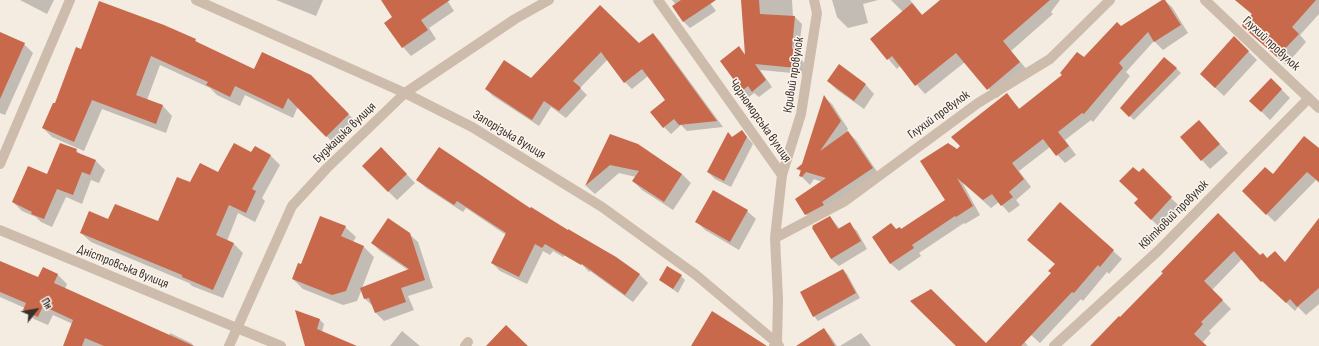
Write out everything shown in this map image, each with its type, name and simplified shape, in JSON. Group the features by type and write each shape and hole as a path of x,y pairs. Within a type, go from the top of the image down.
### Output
{"street":[{"path":"0,164 70,0"},
{"name":"Запорізька вулиця","path":"196,0 405,93 472,127 602,207 696,275 776,345"},
{"name":"Буджацька вулиця","path":"230,346 292,206 327,168 405,93 515,19 548,0"},
{"name":"Чорноморська вулиця","path":"658,0 782,176 775,238 778,299 776,345"},
{"name":"Кривий провулок","path":"782,176 801,114 817,13 814,0"},
{"name":"Глухий провулок","path":"775,238 845,201 978,102 1050,59 1110,0"},
{"name":"Глухий провулок","path":"1205,0 1319,108"},
{"name":"Квітковий провулок","path":"1054,346 1159,250 1309,98"},
{"name":"Дністровська вулиця","path":"0,230 281,346"}],"building":[{"path":"381,0 450,0 421,20 428,30 402,48 384,23 392,17"},
{"path":"681,0 716,0 683,22 672,6"},
{"path":"741,0 759,0 760,14 795,16 792,48 798,56 796,68 755,64 766,80 752,92 748,86 742,91 720,61 739,46 745,55"},
{"path":"940,0 1050,0 1003,41 1020,62 987,90 956,53 915,86 892,56 887,60 870,39 912,3 922,15"},
{"path":"1162,0 1165,0 1181,25 1154,42 1148,32 1119,63 1123,68 1084,114 1082,113 1058,132 1069,146 1056,156 1043,139 1012,163 1024,179 1009,192 1013,197 1001,206 992,194 983,200 957,178 973,206 956,217 955,216 912,245 914,248 890,264 872,237 891,223 896,229 900,227 901,229 945,200 920,161 948,143 957,149 960,146 951,137 1007,93 1019,109 1062,75 1060,73 1077,52 1084,57 1117,22 1121,26"},
{"path":"1235,0 1316,0 1292,27 1299,34 1277,57 1243,27 1242,25 1252,14"},
{"path":"99,1 164,25 196,39 195,41 254,69 262,52 311,75 349,114 326,137 288,98 283,109 235,86 230,97 206,85 208,82 151,56 136,95 163,105 156,124 92,100 74,142 42,128 53,103 55,103 76,47 81,49"},
{"path":"600,5 639,43 653,33 717,121 679,125 674,119 663,128 650,112 665,100 642,69 624,83 601,52 573,81 581,88 559,111 544,101 532,120 485,89 504,60 531,78"},
{"path":"0,32 25,43 0,99"},
{"path":"1234,36 1249,51 1215,88 1200,74"},
{"path":"1164,57 1177,68 1129,117 1120,108"},
{"path":"839,64 866,84 854,101 827,81"},
{"path":"1271,78 1282,89 1261,112 1249,101"},
{"path":"824,95 841,121 820,151 848,131 873,168 822,202 824,205 805,215 795,199 826,178 806,172 802,177 799,176 801,170 796,169 802,164"},
{"path":"1199,120 1220,144 1201,161 1180,137"},
{"path":"742,130 747,137 724,181 707,172 728,132 732,137"},
{"path":"610,134 638,144 682,174 664,202 632,181 639,171 610,165 585,186"},
{"path":"1304,136 1319,148 1319,182 1307,172 1266,215 1242,191 1265,167 1273,174"},
{"path":"60,143 77,149 76,152 96,160 90,175 82,172 73,195 57,189 44,219 31,214 32,212 12,202 28,166 47,174"},
{"path":"234,143 251,152 255,146 271,155 252,189 256,191 246,213 229,205 216,235 234,243 213,290 182,277 182,275 80,233 89,211 108,219 115,204 158,221 177,177 190,182 200,163 218,172"},
{"path":"381,147 407,174 388,192 362,166"},
{"path":"439,147 530,208 531,207 616,257 640,274 625,295 582,264 581,265 545,244 542,248 535,244 519,277 491,263 506,233 457,201 454,205 416,180"},
{"path":"1133,167 1139,172 1143,168 1172,197 1151,220 1134,203 1138,199 1119,181"},
{"path":"713,190 748,210 730,242 695,222"},
{"path":"1060,202 1114,250 1100,267 1098,265 1074,293 1072,292 1021,346 956,346 910,301 931,289 986,343 1051,273 1048,271 1055,264 1027,240"},
{"path":"1218,213 1260,255 1263,253 1267,258 1275,251 1285,262 1319,218 1319,288 1297,307 1290,299 1286,303 1262,281 1261,282 1234,251 1204,281 1223,300 1201,322 1203,324 1194,334 1207,346 1090,346 1163,273 1161,272"},
{"path":"320,216 346,226 341,236 364,246 346,291 332,295 292,279 298,263 301,264"},
{"path":"830,216 838,229 850,222 861,241 831,259 812,228 812,226"},
{"path":"388,218 410,233 425,280 401,288 406,302 375,313 369,298 364,299 360,288 409,269 371,243"},
{"path":"0,261 38,277 43,267 58,274 54,283 194,346 104,346 85,338 82,346 63,346 73,320 43,306 38,317 23,310 26,303 0,292"},
{"path":"667,266 682,275 673,289 659,280"},
{"path":"843,269 856,293 813,317 800,292"},
{"path":"295,310 320,319 317,329 357,346 305,346"},
{"path":"712,311 767,346 691,346"},
{"path":"506,325 528,346 486,346"},
{"path":"824,328 835,346 796,346"}]}
